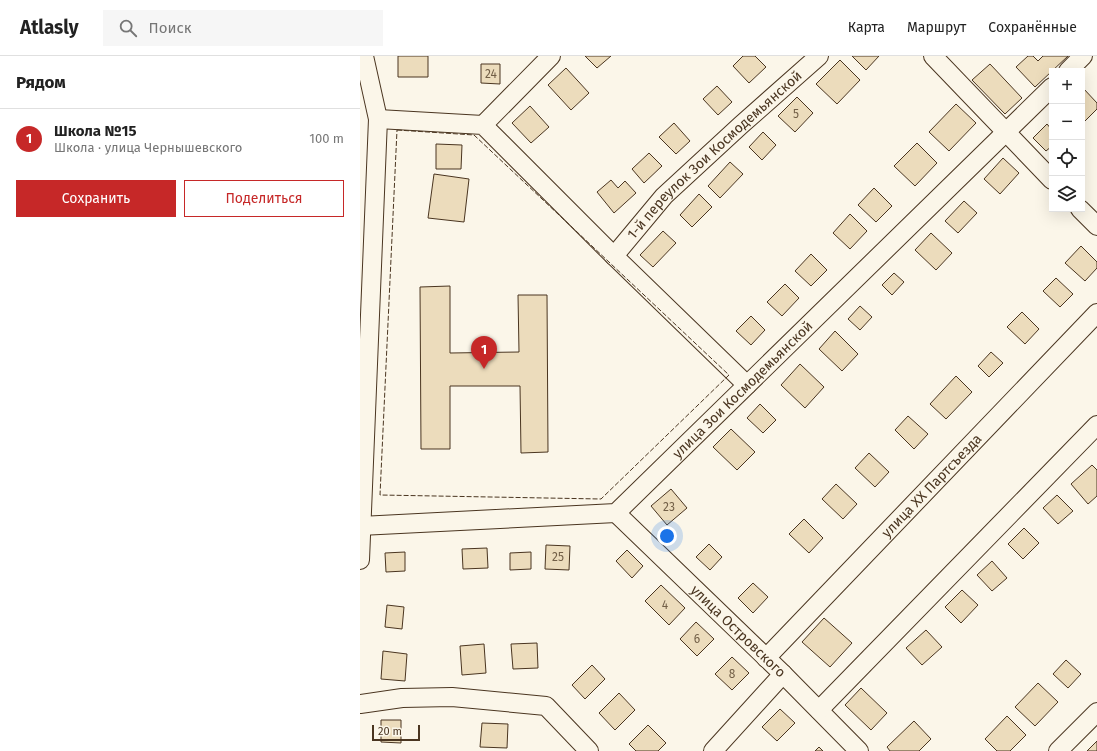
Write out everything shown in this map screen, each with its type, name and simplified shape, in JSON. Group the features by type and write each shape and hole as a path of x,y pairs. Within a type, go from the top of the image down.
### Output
{"street":[{"path":"360,560 360,526 378,119 364,56"},
{"path":"532,56 532,76"},
{"path":"483,125 551,56"},
{"name":"1-й переулок Зои Космодемьянской","path":"614,256 664,196 819,56"},
{"path":"933,56 1049,177"},
{"path":"1071,68 1083,56"},
{"name":"улица Зои Космодемьянской","path":"616,513 1049,90"},
{"path":"378,119 483,125 614,256 747,385"},
{"path":"1083,212 1097,226"},
{"name":"улица ХХ Партсъезда","path":"766,658 1097,313"},
{"path":"819,710 1097,425"},
{"path":"360,526 616,513"},
{"name":"улица Островского","path":"616,513 783,674 859,751"},
{"path":"713,751 783,674"},
{"path":"360,704 402,698 452,697 546,706 589,751"},
{"path":"1058,751 1097,712"}],"building":[{"path":"398,56 428,56 428,77 398,77"},
{"path":"585,56 611,56 597,68"},
{"path":"743,56 755,56 766,67 749,83 733,66"},
{"path":"852,56 879,56 866,70"},
{"path":"1028,56 1033,56 1038,61 1043,56 1068,56 1055,68 1049,68 1049,74 1035,87 1016,67"},
{"path":"840,60 860,80 837,104 816,84"},
{"path":"481,64 500,64 500,84 481,83"},
{"path":"990,64 1022,98 1005,114 972,80"},
{"path":"566,68 589,93 571,110 548,85"},
{"path":"717,86 732,102 718,115 703,99"},
{"path":"1085,90 1097,103 1097,109 1085,121"},
{"path":"797,97 813,113 795,132 778,116"},
{"path":"956,104 976,123 949,151 929,132"},
{"path":"530,106 549,127 531,143 512,123"},
{"path":"674,123 690,141 676,154 659,137"},
{"path":"1047,124 1049,126 1049,148 1046,151 1033,138"},
{"path":"763,132 776,145 762,160 749,147"},
{"path":"917,143 937,163 915,186 894,166"},
{"path":"436,144 462,145 461,169 436,169"},
{"path":"649,153 662,166 644,183 632,169"},
{"path":"1003,158 1019,173 1000,194 984,179"},
{"path":"730,162 743,174 720,198 708,186"},
{"path":"434,174 469,179 464,222 428,218"},
{"path":"611,180 618,188 625,181 636,193 614,213 597,192"},
{"path":"874,188 892,206 876,222 858,205"},
{"path":"699,194 712,207 692,227 680,215"},
{"path":"964,201 977,213 958,233 945,221"},
{"path":"850,214 867,231 850,249 833,233"},
{"path":"663,231 676,243 653,267 640,255"},
{"path":"931,233 952,253 936,270 915,250"},
{"path":"1081,246 1097,262 1097,268 1085,281 1065,263"},
{"path":"811,254 827,270 811,286 795,271"},
{"path":"894,273 904,282 892,295 882,285"},
{"path":"1056,278 1073,294 1060,307 1043,291"},
{"path":"785,284 799,298 782,316 767,302"},
{"path":"450,286 450,353 519,352 518,295 547,295 548,452 521,453 520,386 450,386 450,449 421,449 420,287"},
{"path":"860,306 872,317 860,330 848,319"},
{"path":"1022,312 1039,329 1025,344 1007,327"},
{"path":"751,316 765,330 751,345 736,331"},
{"path":"835,331 858,354 842,371 819,349"},
{"path":"991,352 1003,363 989,377 978,366"},
{"path":"800,364 824,387 805,408 781,385"},
{"path":"956,376 972,392 946,419 930,404"},
{"path":"760,404 776,420 763,433 747,418"},
{"path":"908,416 928,434 914,449 895,430"},
{"path":"731,429 755,452 737,470 713,447"},
{"path":"869,453 889,472 875,487 855,468"},
{"path":"1092,465 1097,470 1097,496 1088,504 1071,484"},
{"path":"836,484 857,504 843,519 822,499"},
{"path":"671,489 687,508 667,525 651,506"},
{"path":"1057,495 1073,511 1058,524 1043,508"},
{"path":"804,519 823,538 809,553 789,534"},
{"path":"1024,528 1039,543 1023,559 1008,544"},
{"path":"709,544 722,557 710,570 696,557"},
{"path":"546,545 570,546 569,570 545,569"},
{"path":"487,548 488,568 463,569 462,549"},
{"path":"627,550 643,566 632,578 616,561"},
{"path":"405,552 405,571 386,572 385,553"},
{"path":"531,552 531,569 510,570 510,553"},
{"path":"992,561 1007,578 992,591 977,575"},
{"path":"753,583 768,597 753,613 738,598"},
{"path":"661,585 685,608 669,625 645,601"},
{"path":"962,590 978,605 961,623 945,607"},
{"path":"387,605 404,607 402,629 385,627"},
{"path":"824,618 852,643 830,667 802,642"},
{"path":"696,622 714,639 697,656 680,639"},
{"path":"926,630 942,647 922,665 906,648"},
{"path":"537,643 538,668 513,669 511,644"},
{"path":"484,644 486,673 462,675 460,646"},
{"path":"383,651 407,654 405,681 381,679"},
{"path":"732,657 749,673 732,690 715,674"},
{"path":"1066,660 1081,674 1068,688 1053,674"},
{"path":"592,665 605,679 585,699 572,685"},
{"path":"1038,683 1058,702 1035,726 1015,707"},
{"path":"861,688 887,713 871,730 845,705"},
{"path":"619,693 635,710 615,730 599,713"},
{"path":"780,709 795,723 777,741 762,727"},
{"path":"1007,716 1026,735 1010,751 997,751 985,739"},
{"path":"381,720 401,720 401,743 381,742"},
{"path":"914,721 931,739 919,751 890,751 887,747"},
{"path":"482,723 508,724 507,748 480,747"},
{"path":"648,725 666,743 658,751 636,751 629,744"},
{"path":"1097,741 1097,751 1087,751"},
{"path":"819,747 823,751 815,751"}],"fence":[{"path":"397,130 474,135 729,375 601,499 380,495 397,130"}],"place":[{"name":"Школа №15","path":"484,369"}]}
